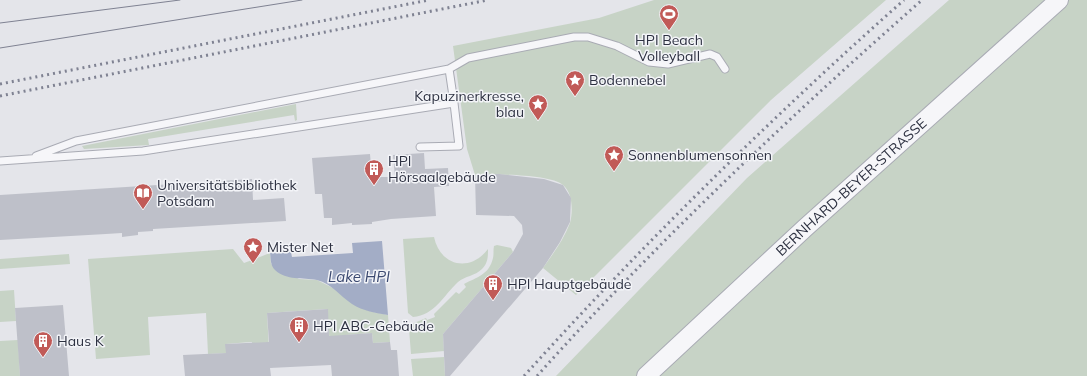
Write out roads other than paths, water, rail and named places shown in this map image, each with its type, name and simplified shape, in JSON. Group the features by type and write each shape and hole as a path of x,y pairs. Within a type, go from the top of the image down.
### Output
{"street":[{"name":"BERNHARD-BEYER-STRASSE","path":"646,376 805,228 1059,0"}],"lane":[{"path":"29,159 76,141 448,69 468,58 574,37 588,37 617,46 649,62 668,64 710,54 717,57 725,69"},
{"path":"420,147 459,146 448,69"},
{"path":"0,161 143,151 454,103"}],"water":[{"name":"Lake HPI","path":"382,241 388,315 356,306 332,287 317,280 285,276 275,270 271,262 270,253 291,252 292,257 353,253 352,243"}],"tram line":[{"path":"0,23 180,0"},
{"path":"0,48 302,0"}],"railway":[{"path":"0,84 429,0"},
{"path":"0,96 488,0"},
{"path":"524,376 661,230 757,136 904,0"},
{"path":"537,376 629,277 724,182 822,90 922,0"}],"place":[{"name":"HPI Beach Volleyball","path":"669,31"},
{"name":"Bodennebel","path":"575,97"},
{"name":"Kapuzinerkresse, blau","path":"538,121"},
{"name":"Sonnenblumensonnen","path":"614,172"},
{"name":"HPI Hörsaalgebäude","path":"374,186"},
{"name":"Universitätsbibliothek Potsdam","path":"143,210"},
{"name":"Mister Net","path":"253,264"},
{"name":"HPI Hauptgebäude","path":"493,301"},
{"name":"HPI ABC-Gebäude","path":"299,343"},
{"name":"Haus K","path":"43,358"}]}
